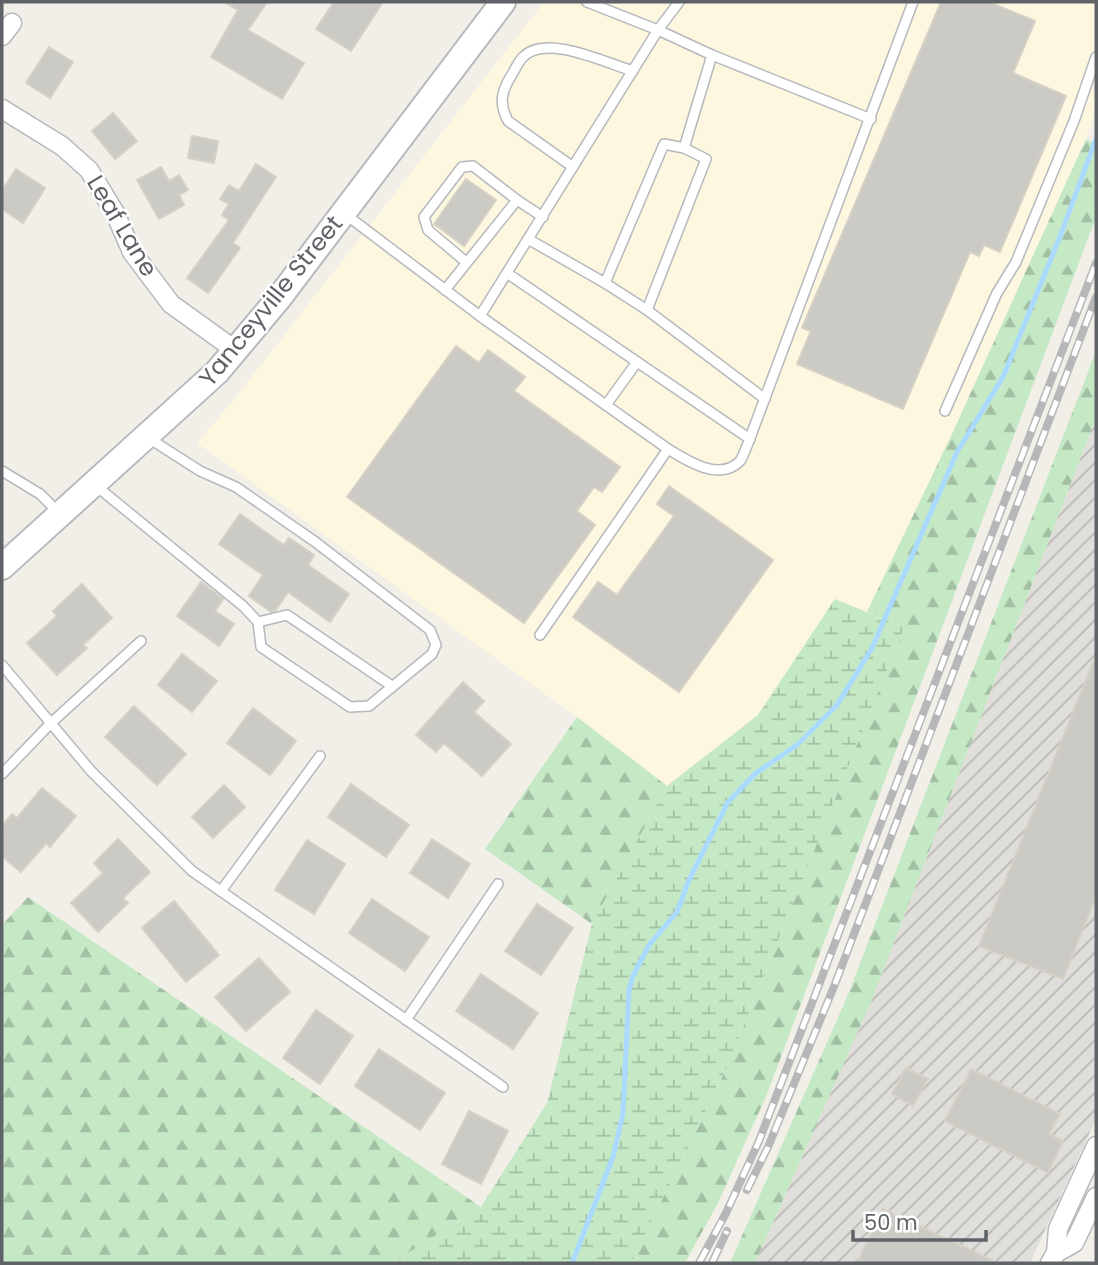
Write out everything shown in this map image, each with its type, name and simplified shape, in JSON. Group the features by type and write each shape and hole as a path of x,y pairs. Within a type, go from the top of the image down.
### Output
{"main road":[{"name":"Yanceyville Street","path":"2,567 217,372 279,298 503,2"}],"street":[{"name":"Leaf Lane","path":"2,109 62,146 89,170 115,213 132,252 171,304 235,350"},
{"path":"1053,1258 1058,1229 1096,1146"},
{"path":"1053,1258 1074,1243 1096,1198"}],"lane":[{"path":"587,2 871,119"},
{"path":"480,316 632,71 679,2"},
{"path":"343,212 480,316 668,449 689,462 710,469 727,468 740,461 750,439 913,2"},
{"path":"573,167 508,121 503,111 503,90 524,55 544,46 564,49 632,71"},
{"path":"684,148 712,55"},
{"path":"945,411 997,293 1016,262 1074,121 1096,57"},
{"path":"605,283 664,144 684,148 706,159 647,310"},
{"path":"466,262 428,230 424,218 462,167 474,166 517,200 543,216"},
{"path":"445,290 517,200"},
{"path":"528,239 647,310 765,399"},
{"path":"507,274 750,439"},
{"path":"606,405 637,362"},
{"path":"94,484 243,606 258,622 261,647 350,708 369,706 432,654 436,645 430,630 314,541 236,487 200,471 146,436"},
{"path":"540,635 668,449"},
{"path":"2,471 40,494 60,514"},
{"path":"258,622 287,615 392,686"},
{"path":"2,774 51,723 141,641"},
{"path":"2,665 91,771 192,871 503,1087"},
{"path":"221,891 320,756"},
{"path":"406,1020 498,884"}],"shaded area":[{"path":"544,2 1096,2 1096,111 1086,139 952,434 867,612 835,599 758,716 667,786 577,717 197,443 236,397"},
{"path":"1096,418 1096,1119 1030,1263 755,1263 871,1002"}],"green space":[{"path":"1086,139 1096,144 1096,217 767,1094 719,1201 685,1263 631,1263 726,1069 904,628 867,612 952,434"},
{"path":"1096,351 1096,418 871,1002 755,1263 730,1263 847,997"},
{"path":"835,599 904,628 726,1069 631,1263 392,1263 481,1207 547,1103 592,924 667,786 758,715"},
{"path":"577,717 667,786 592,924 485,849"},
{"path":"28,897 481,1207 392,1263 2,1263 2,925"}],"building":[{"path":"224,2 267,2 248,30 304,63 282,99 211,57 238,10"},
{"path":"334,2 383,2 351,51 316,29"},
{"path":"941,2 989,2 1035,21 1013,73 1066,96 1000,252 984,245 979,256 970,252 903,409 797,364 811,331 802,328"},
{"path":"49,47 73,62 50,98 26,83"},
{"path":"113,113 137,141 115,159 92,131"},
{"path":"192,136 218,141 214,163 188,158"},
{"path":"256,164 276,177 233,243 240,248 208,293 187,278 229,220 222,215 229,204 220,199 229,185 239,191"},
{"path":"161,167 169,181 179,175 188,190 179,195 184,205 159,219 137,180"},
{"path":"16,169 45,188 23,223 2,209 2,191"},
{"path":"466,179 496,200 464,246 434,224"},
{"path":"456,346 479,363 488,350 525,377 514,391 620,467 602,492 594,487 577,511 595,525 524,623 347,497"},
{"path":"669,486 773,560 679,692 573,617 598,582 617,595 674,516 657,504"},
{"path":"240,514 284,545 289,538 314,555 308,565 349,594 330,622 288,592 275,611 271,612 249,596 263,575 219,544"},
{"path":"201,582 223,599 215,611 234,624 219,646 177,616"},
{"path":"82,584 112,618 83,645 87,648 57,675 27,643 57,616 53,611"},
{"path":"182,654 217,681 192,712 158,685"},
{"path":"1096,655 1096,896 1063,979 979,946"},
{"path":"463,682 484,701 474,712 511,744 482,776 444,743 436,752 416,735"},
{"path":"134,706 186,754 157,785 105,737"},
{"path":"253,708 296,741 270,775 227,743"},
{"path":"351,784 409,825 386,857 328,817"},
{"path":"224,785 245,807 213,838 192,817"},
{"path":"42,788 76,816 50,847 46,843 21,872 2,856 2,826 12,814 17,818"},
{"path":"118,839 150,872 123,898 128,903 98,932 71,903 103,873 94,863"},
{"path":"432,839 470,864 448,898 410,873"},
{"path":"307,840 345,864 314,914 275,890"},
{"path":"372,899 429,937 405,971 349,933"},
{"path":"174,901 219,955 186,982 142,928"},
{"path":"537,904 573,928 541,975 505,951"},
{"path":"259,958 290,992 246,1031 215,997"},
{"path":"481,974 538,1013 513,1049 456,1011"},
{"path":"316,1010 353,1036 320,1084 283,1058"},
{"path":"379,1049 445,1093 420,1130 355,1086"},
{"path":"906,1068 928,1079 913,1106 892,1094"},
{"path":"971,1069 1060,1114 1049,1134 1063,1141 1048,1173 945,1121"},
{"path":"469,1111 508,1131 481,1184 442,1164"},
{"path":"883,1209 998,1263 857,1263"}],"waterway":[{"path":"572,1263 613,1157 623,1113 629,990 633,976 649,945 677,912 689,880 728,802 756,773 797,745 837,705 872,648 957,452 1003,377 1096,139"}],"railway":[{"path":"699,1263 726,1213 759,1141 1096,263"},
{"path":"747,1190 768,1147 835,984 1096,297"},
{"path":"712,1263 727,1231"}]}
